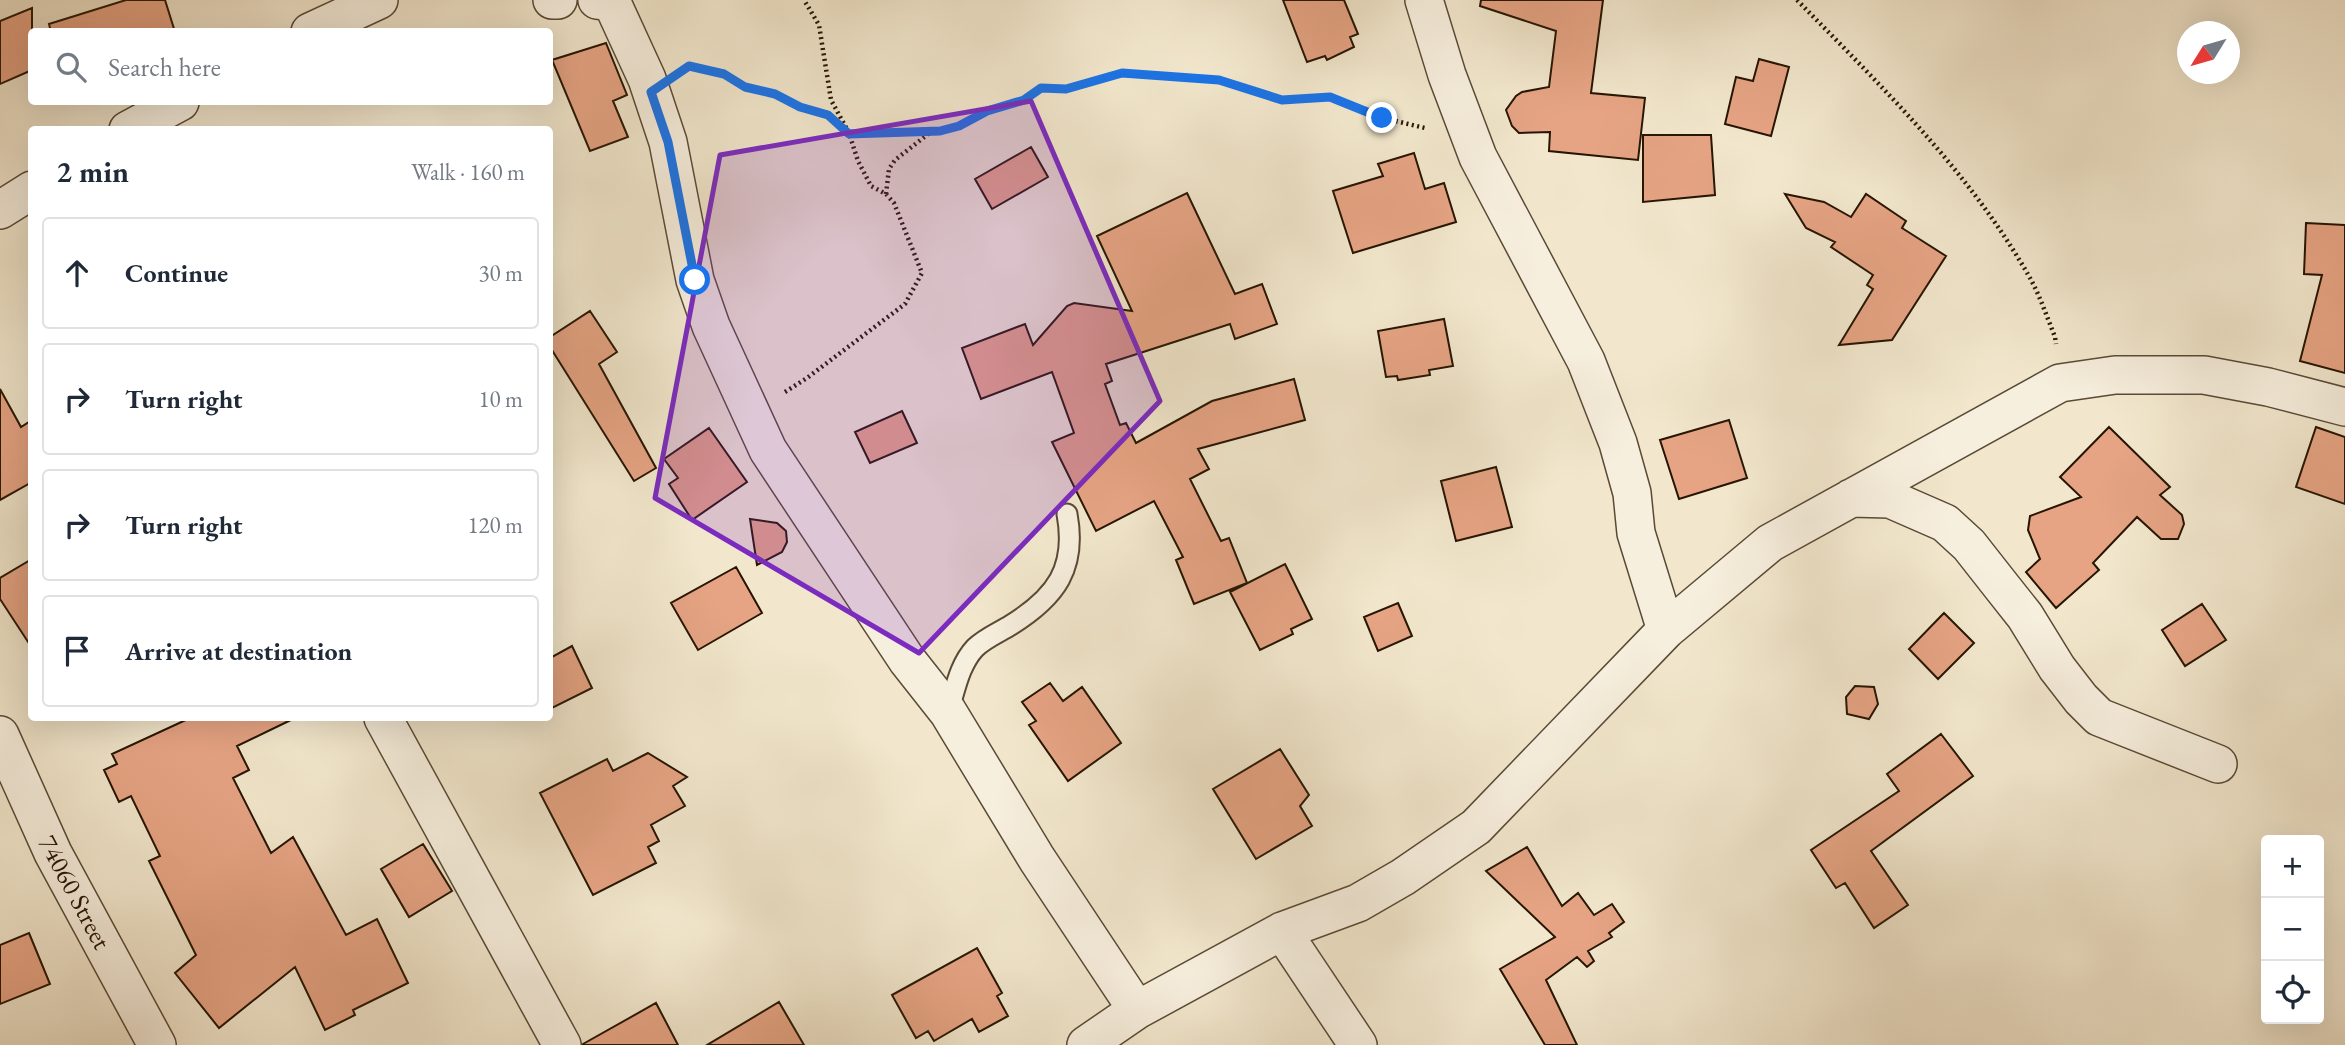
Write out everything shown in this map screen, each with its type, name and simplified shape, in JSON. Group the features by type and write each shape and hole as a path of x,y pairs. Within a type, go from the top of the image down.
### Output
{"street":[{"path":"317,28 379,0"},
{"path":"552,0 558,0"},
{"path":"597,0 607,1 614,7 632,43 651,92 668,142 695,280 711,326 768,450 907,660 948,712 1037,859 1137,1010"},
{"path":"1424,0 1447,75 1478,157 1586,361 1618,443 1632,493 1636,533 1666,630"},
{"path":"135,126 174,105"},
{"path":"0,210 28,192"},
{"path":"1086,1045 1137,1010 1282,931 1358,903 1404,877 1476,827 1666,630 1770,543 2060,383 2115,375 2204,375 2268,387 2345,407"},
{"path":"1852,498 1890,499 1945,523 1978,556 2025,616 2057,668 2099,717 2218,764"},
{"path":"385,721 562,1045"},
{"name":"74060 Street","path":"0,735 53,853 157,1045"},
{"path":"1282,931 1358,1045"}],"lane":[{"path":"948,712 965,661 977,646 1033,611 1062,579 1069,558 1067,514"}],"path":[{"path":"751,413 807,378 905,304 922,273 894,203 886,194 871,186 831,100 819,25 804,0"},
{"path":"1797,0 1908,114 1978,197 2031,279 2055,337 2060,383"},
{"path":"651,92 689,66 724,74 745,87 775,94 800,107 828,115 849,134 933,131 959,126 987,111 1024,100 1041,88 1066,89 1122,73 1219,80 1282,100 1330,97 1382,118 1429,129 1478,157"},
{"path":"886,194 889,169 895,160 933,131"}],"highlighted area":[{"path":"1031,101 1160,401 919,653 655,498 720,155"}],"building":[{"path":"126,0 165,0 174,28 50,28 49,24"},
{"path":"1283,0 1344,0 1358,34 1350,37 1354,47 1327,60 1325,56 1307,62"},
{"path":"1481,0 1603,0 1591,93 1645,98 1638,160 1549,151 1550,132 1519,133 1512,126 1506,110 1516,96 1522,92 1549,87 1556,31 1480,6"},
{"path":"32,8 32,28 28,28 28,72 0,84 0,21"},
{"path":"606,43 627,95 613,101 628,137 590,151 553,60"},
{"path":"1759,59 1789,67 1771,136 1725,124 1736,77 1753,81"},
{"path":"1643,135 1711,135 1715,195 1643,202"},
{"path":"1031,147 1048,177 992,209 975,179"},
{"path":"1414,153 1425,189 1444,183 1456,222 1353,253 1333,191 1383,176 1378,164"},
{"path":"1187,193 1235,294 1262,284 1277,324 1235,339 1230,324 1106,364 1112,381 1105,384 1120,425 1126,423 1136,443 1212,401 1294,379 1305,420 1198,449 1209,469 1190,479 1221,541 1229,538 1247,583 1194,604 1176,560 1183,557 1154,501 1096,531 1052,442 1074,433 1052,372 981,399 962,348 1025,324 1033,345 1067,306 1074,303 1132,311 1097,236"},
{"path":"1785,194 1824,202 1851,217 1866,194 1906,221 1902,228 1946,256 1892,340 1839,345 1873,289 1867,285 1873,275 1831,247 1835,242 1806,228"},
{"path":"2306,223 2345,225 2345,373 2300,361 2322,275 2304,274"},
{"path":"590,311 617,352 599,364 656,468 634,481 553,352 553,335"},
{"path":"1444,319 1453,366 1429,370 1430,375 1398,380 1397,376 1386,377 1378,331"},
{"path":"0,389 21,427 28,423 28,484 0,500"},
{"path":"902,411 917,443 870,463 855,432"},
{"path":"1729,420 1747,478 1679,499 1660,440"},
{"path":"2109,427 2170,487 2160,495 2182,515 2184,524 2178,539 2161,539 2137,517 2093,563 2099,570 2056,608 2026,572 2040,559 2028,530 2030,516 2081,497 2060,477"},
{"path":"2316,427 2345,437 2345,504 2296,487"},
{"path":"709,428 747,482 692,520 669,484 678,478 664,459"},
{"path":"1496,467 1512,527 1456,541 1441,481"},
{"path":"750,519 777,523 786,531 787,542 782,552 757,565"},
{"path":"28,561 28,642 0,599 0,578"},
{"path":"1285,564 1312,619 1291,629 1293,634 1260,650 1230,592"},
{"path":"736,567 762,613 698,650 671,603"},
{"path":"1398,603 1412,636 1378,651 1364,617"},
{"path":"2202,604 2226,640 2185,666 2162,630"},
{"path":"1944,613 1974,643 1938,679 1909,649"},
{"path":"572,646 592,688 553,708 553,656"},
{"path":"1050,683 1063,701 1082,687 1121,743 1068,781 1029,725 1036,721 1022,702"},
{"path":"1855,686 1874,687 1878,704 1869,719 1847,714 1846,697"},
{"path":"184,721 289,721 237,746 249,770 233,778 271,853 293,837 346,935 377,919 408,983 353,1010 355,1015 325,1030 295,967 219,1028 175,973 196,955 149,861 160,856 131,796 119,802 104,770 117,764 112,754"},
{"path":"1941,734 1973,776 1871,851 1908,905 1874,928 1845,883 1836,888 1811,850 1899,791 1887,774"},
{"path":"1280,749 1309,795 1300,806 1312,826 1256,859 1213,789"},
{"path":"648,753 687,777 673,786 685,806 651,825 659,841 648,847 656,863 593,895 540,793 607,759 613,771"},
{"path":"423,844 452,891 409,917 381,869"},
{"path":"1527,847 1562,906 1578,893 1594,915 1612,904 1624,922 1609,933 1612,937 1588,951 1594,961 1587,967 1577,957 1546,980 1577,1045 1545,1045 1500,969 1555,937 1486,871"},
{"path":"29,933 50,984 0,1004 0,945"},
{"path":"977,948 1002,993 997,996 1008,1016 979,1032 972,1019 934,1041 928,1031 916,1038 892,995"},
{"path":"779,1002 804,1045 707,1045"},
{"path":"656,1003 678,1045 583,1045 583,1044"}],"route":[{"path":"695,280 668,142 651,92 689,66 724,74 745,87 775,94 800,107 828,115 849,134 940,131 959,126 987,111 1024,100 1041,88 1066,89 1122,73 1219,80 1282,100 1330,97 1382,118"}]}
